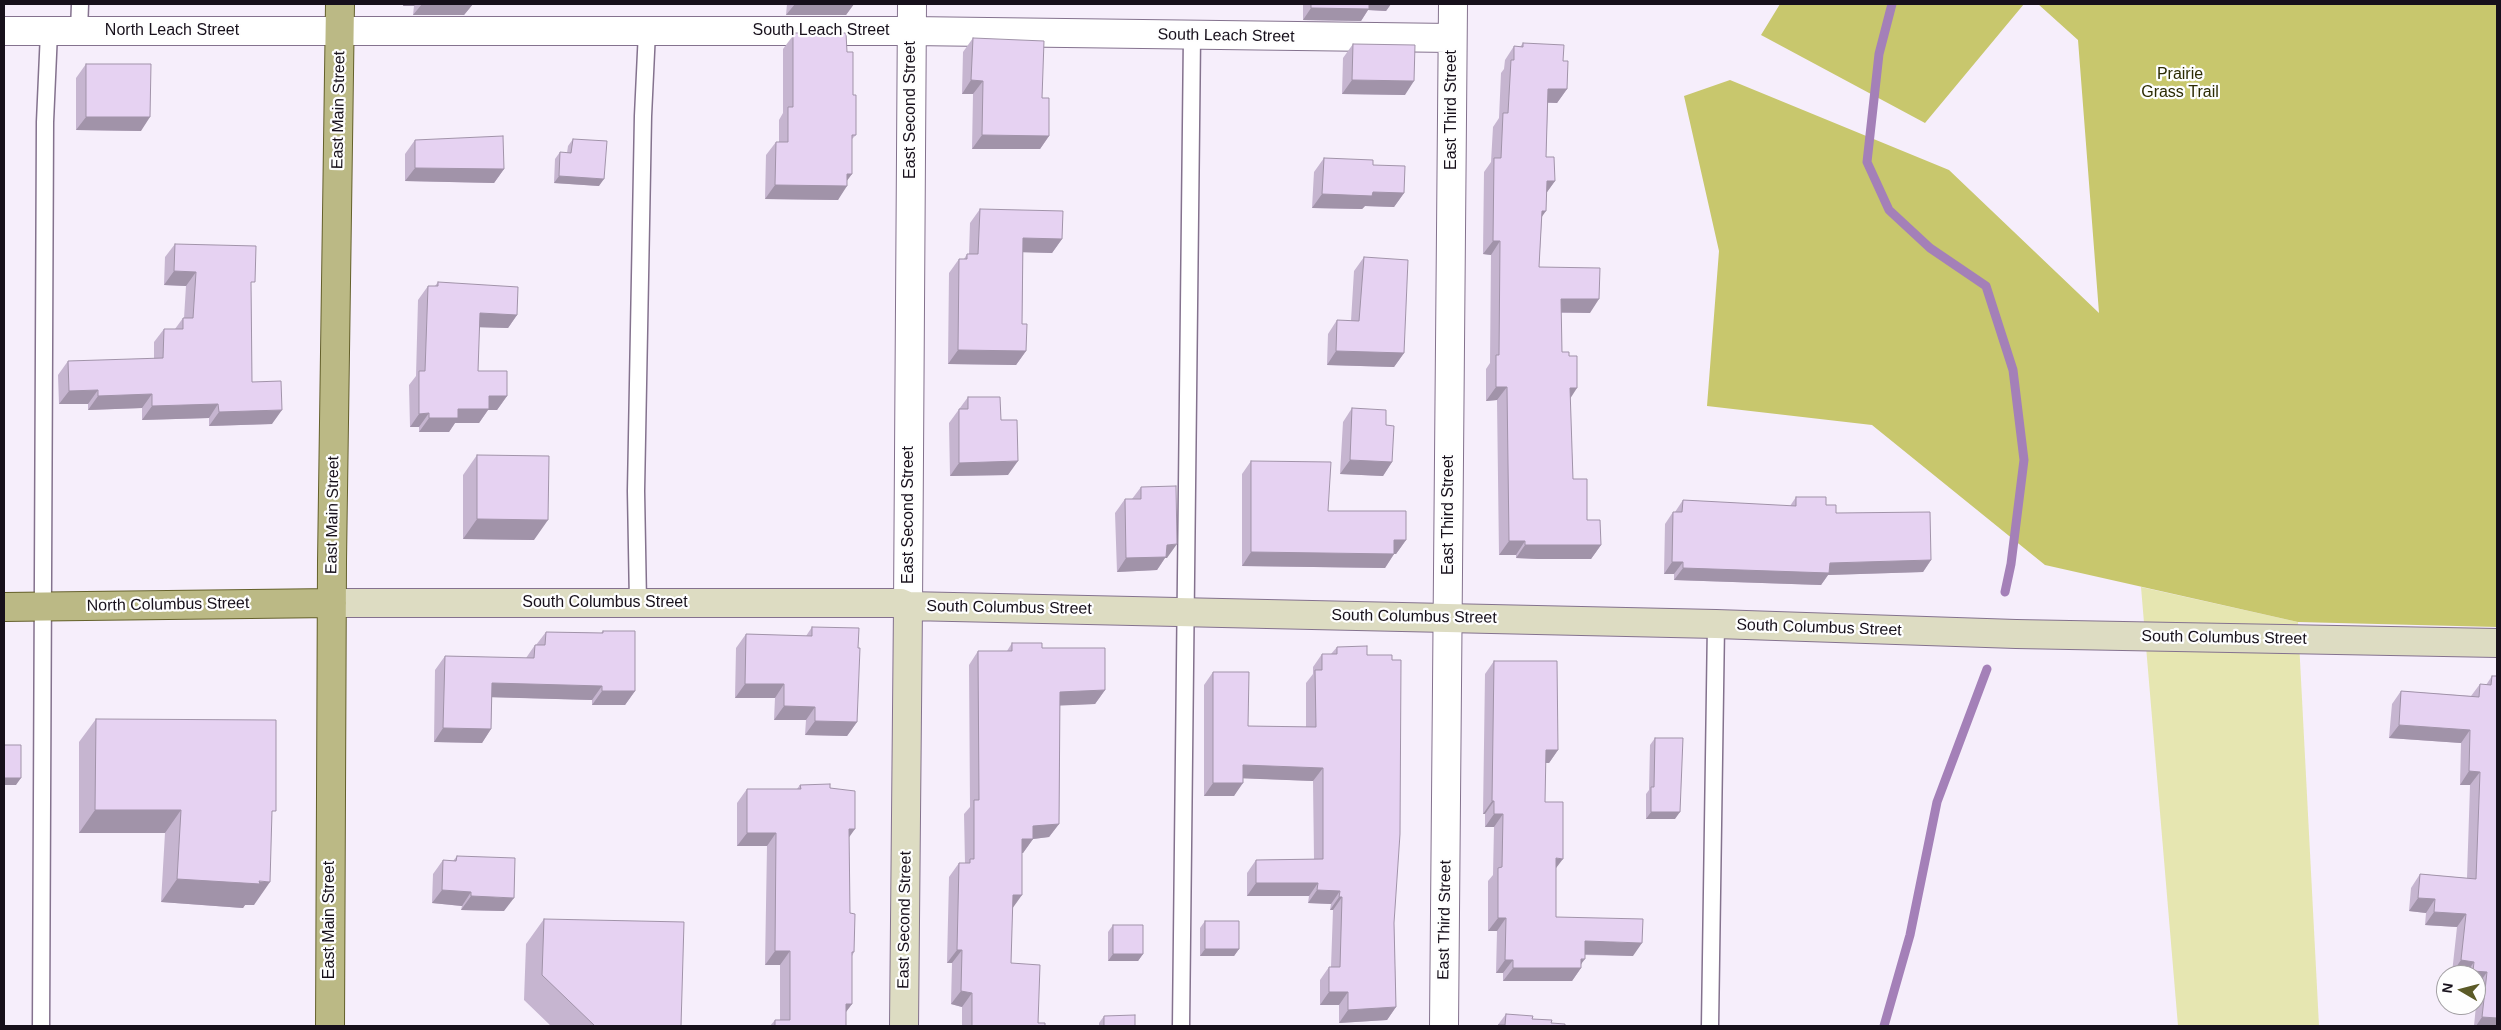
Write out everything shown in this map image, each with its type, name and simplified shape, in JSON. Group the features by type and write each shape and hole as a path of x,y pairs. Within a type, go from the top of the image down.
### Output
{"main road":[{"name":"East Main Street","path":"330,1026 332,604 340,4"},
{"name":"North Columbus Street","path":"4,607 332,604"}],"street":[{"name":"East Second Street","path":"904,1026 912,4"},
{"name":"East Third Street","path":"1444,1026 1452,4"},
{"name":"North Leach Street","path":"4,31 340,31"},
{"name":"South Leach Street","path":"340,31 912,31 1452,38"},
{"name":"South Columbus Street","path":"332,604 901,603 908,606 1716,624 2016,634 2497,643"}],"lane":[{"path":"79,32 80,4"},
{"path":"638,603 636,491 643,126 647,31"},
{"path":"41,1026 45,122 49,32"},
{"path":"1181,1026 1192,36"},
{"path":"1710,1026 1716,624"}],"green space":[{"path":"1780,4 2024,4 1925,123 1761,35"},
{"name":"Prairie Grass Trail","path":"2038,4 2497,4 2497,627 2298,622 2045,565 1872,425 1707,406 1719,251 1684,96 1730,80 1949,170 2099,313 2078,40"},
{"path":"2141,587 2298,622 2319,1026 2178,1026"}],"building":[{"path":"1311,4 1369,4 1369,9 1311,8"},
{"path":"795,33 846,33 847,52 853,52 853,95 856,95 856,135 852,135 852,174 847,174 847,186 775,185 776,142 788,142 788,107 793,107 793,35"},
{"path":"973,38 1044,41 1042,98 1049,98 1049,136 982,135 983,81 971,80"},
{"path":"1523,43 1564,45 1563,61 1568,61 1567,89 1548,89 1546,157 1554,157 1555,181 1547,181 1546,211 1542,211 1539,267 1600,268 1599,299 1561,299 1562,352 1569,352 1569,356 1577,356 1577,388 1570,388 1573,479 1587,479 1587,520 1600,520 1601,545 1525,545 1525,541 1509,541 1507,387 1496,387 1496,355 1499,355 1500,241 1493,241 1494,158 1501,158 1503,113 1508,113 1511,60 1514,60 1514,46 1523,47"},
{"path":"1353,44 1415,45 1414,81 1352,80"},
{"path":"86,64 151,64 150,117 86,117"},
{"path":"503,136 504,169 415,168 415,140"},
{"path":"573,139 607,141 604,179 559,176 560,152 571,153"},
{"path":"1324,158 1373,160 1373,165 1405,166 1404,193 1373,192 1372,196 1322,194"},
{"path":"980,209 1063,211 1062,239 1023,238 1022,324 1027,324 1026,351 958,350 959,259 967,259 967,254 978,254"},
{"path":"175,244 256,246 255,282 251,282 252,382 281,381 282,410 219,412 218,404 152,406 152,394 98,396 98,390 69,391 68,361 163,358 164,329 183,329 183,318 193,318 196,272 174,271"},
{"path":"1364,257 1408,260 1404,353 1336,351 1337,320 1359,321"},
{"path":"438,282 518,287 517,315 480,313 478,371 507,371 507,396 489,396 489,409 458,409 458,418 429,418 429,413 419,414 419,371 425,371 428,286 438,286"},
{"path":"968,397 1000,397 1001,420 1017,420 1018,461 959,463 959,409 968,409"},
{"path":"1352,408 1386,410 1386,425 1394,426 1392,462 1350,460"},
{"path":"477,455 549,456 548,520 477,519"},
{"path":"1251,461 1331,462 1328,511 1406,511 1406,540 1394,540 1394,554 1251,552"},
{"path":"1176,486 1177,544 1167,545 1166,557 1126,558 1125,499 1141,499 1141,487"},
{"path":"1796,497 1826,497 1826,505 1836,505 1836,513 1930,512 1931,560 1830,563 1829,573 1683,568 1683,562 1672,562 1673,512 1682,512 1683,500 1796,506"},
{"path":"812,627 859,628 857,722 815,721 815,707 784,706 784,684 745,684 746,634 812,636"},
{"path":"603,631 635,631 635,691 602,691 602,686 492,683 491,729 443,728 445,656 534,658 535,645 545,645 546,632 603,633"},
{"path":"1012,643 1042,643 1042,648 1105,648 1105,690 1060,692 1059,824 1033,826 1033,839 1022,839 1022,895 1013,895 1011,963 1040,965 1038,1023 1045,1023 1045,1026 972,1026 972,993 961,991 962,950 957,950 959,863 970,863 970,859 974,859 974,800 979,800 978,651 1012,651"},
{"path":"1367,646 1367,655 1392,655 1392,660 1401,660 1400,834 1394,923 1396,1007 1348,1010 1348,992 1329,992 1329,967 1340,967 1342,897 1339,897 1340,891 1317,890 1318,883 1256,883 1256,860 1323,859 1323,768 1243,765 1243,783 1213,783 1213,672 1249,672 1248,726 1316,727 1315,670 1322,670 1322,654 1337,654 1337,647"},
{"path":"1494,661 1557,661 1558,750 1546,750 1545,802 1563,802 1563,859 1556,858 1556,917 1643,919 1642,943 1585,941 1585,959 1581,959 1581,968 1513,968 1513,960 1505,960 1506,918 1498,918 1498,868 1502,867 1503,814 1494,814 1494,801 1492,801"},
{"path":"2492,676 2497,676 2497,1018 2482,1017 2482,1015 2486,1015 2486,965 2474,965 2474,962 2461,960 2466,914 2434,912 2435,899 2418,898 2420,874 2476,879 2480,772 2469,771 2470,730 2399,725 2401,691 2479,697 2480,684 2491,685"},
{"path":"96,719 276,720 276,811 272,811 270,882 259,881 260,884 177,879 181,810 95,810"},
{"path":"1655,738 1683,738 1680,812 1651,812 1651,787 1654,787"},
{"path":"4,745 21,745 21,778 4,778"},
{"path":"830,784 830,788 855,791 855,829 849,829 850,913 855,914 854,952 852,952 852,1004 846,1004 846,1026 775,1026 775,1020 790,1020 790,951 775,951 776,833 747,833 747,789 801,789 800,785"},
{"path":"457,856 515,858 514,898 471,896 471,892 442,890 443,860 456,861"},
{"path":"544,919 684,922 681,1026 595,1026 542,975"},
{"path":"1205,921 1239,921 1239,949 1205,949"},
{"path":"1113,925 1143,925 1143,954 1113,954"},
{"path":"1506,1014 1533,1016 1532,1019 1552,1020 1551,1023 1565,1024 1565,1026 1498,1026 1505,1025"},
{"path":"1135,1015 1135,1026 1104,1026 1104,1016"}],"waterway":[{"path":"1892,4 1879,54 1867,162 1889,210 1930,248 1986,286 2013,370 2024,460 2011,564 2005,592"},
{"path":"1884,1026 1910,935 1937,802 1987,669"}]}
